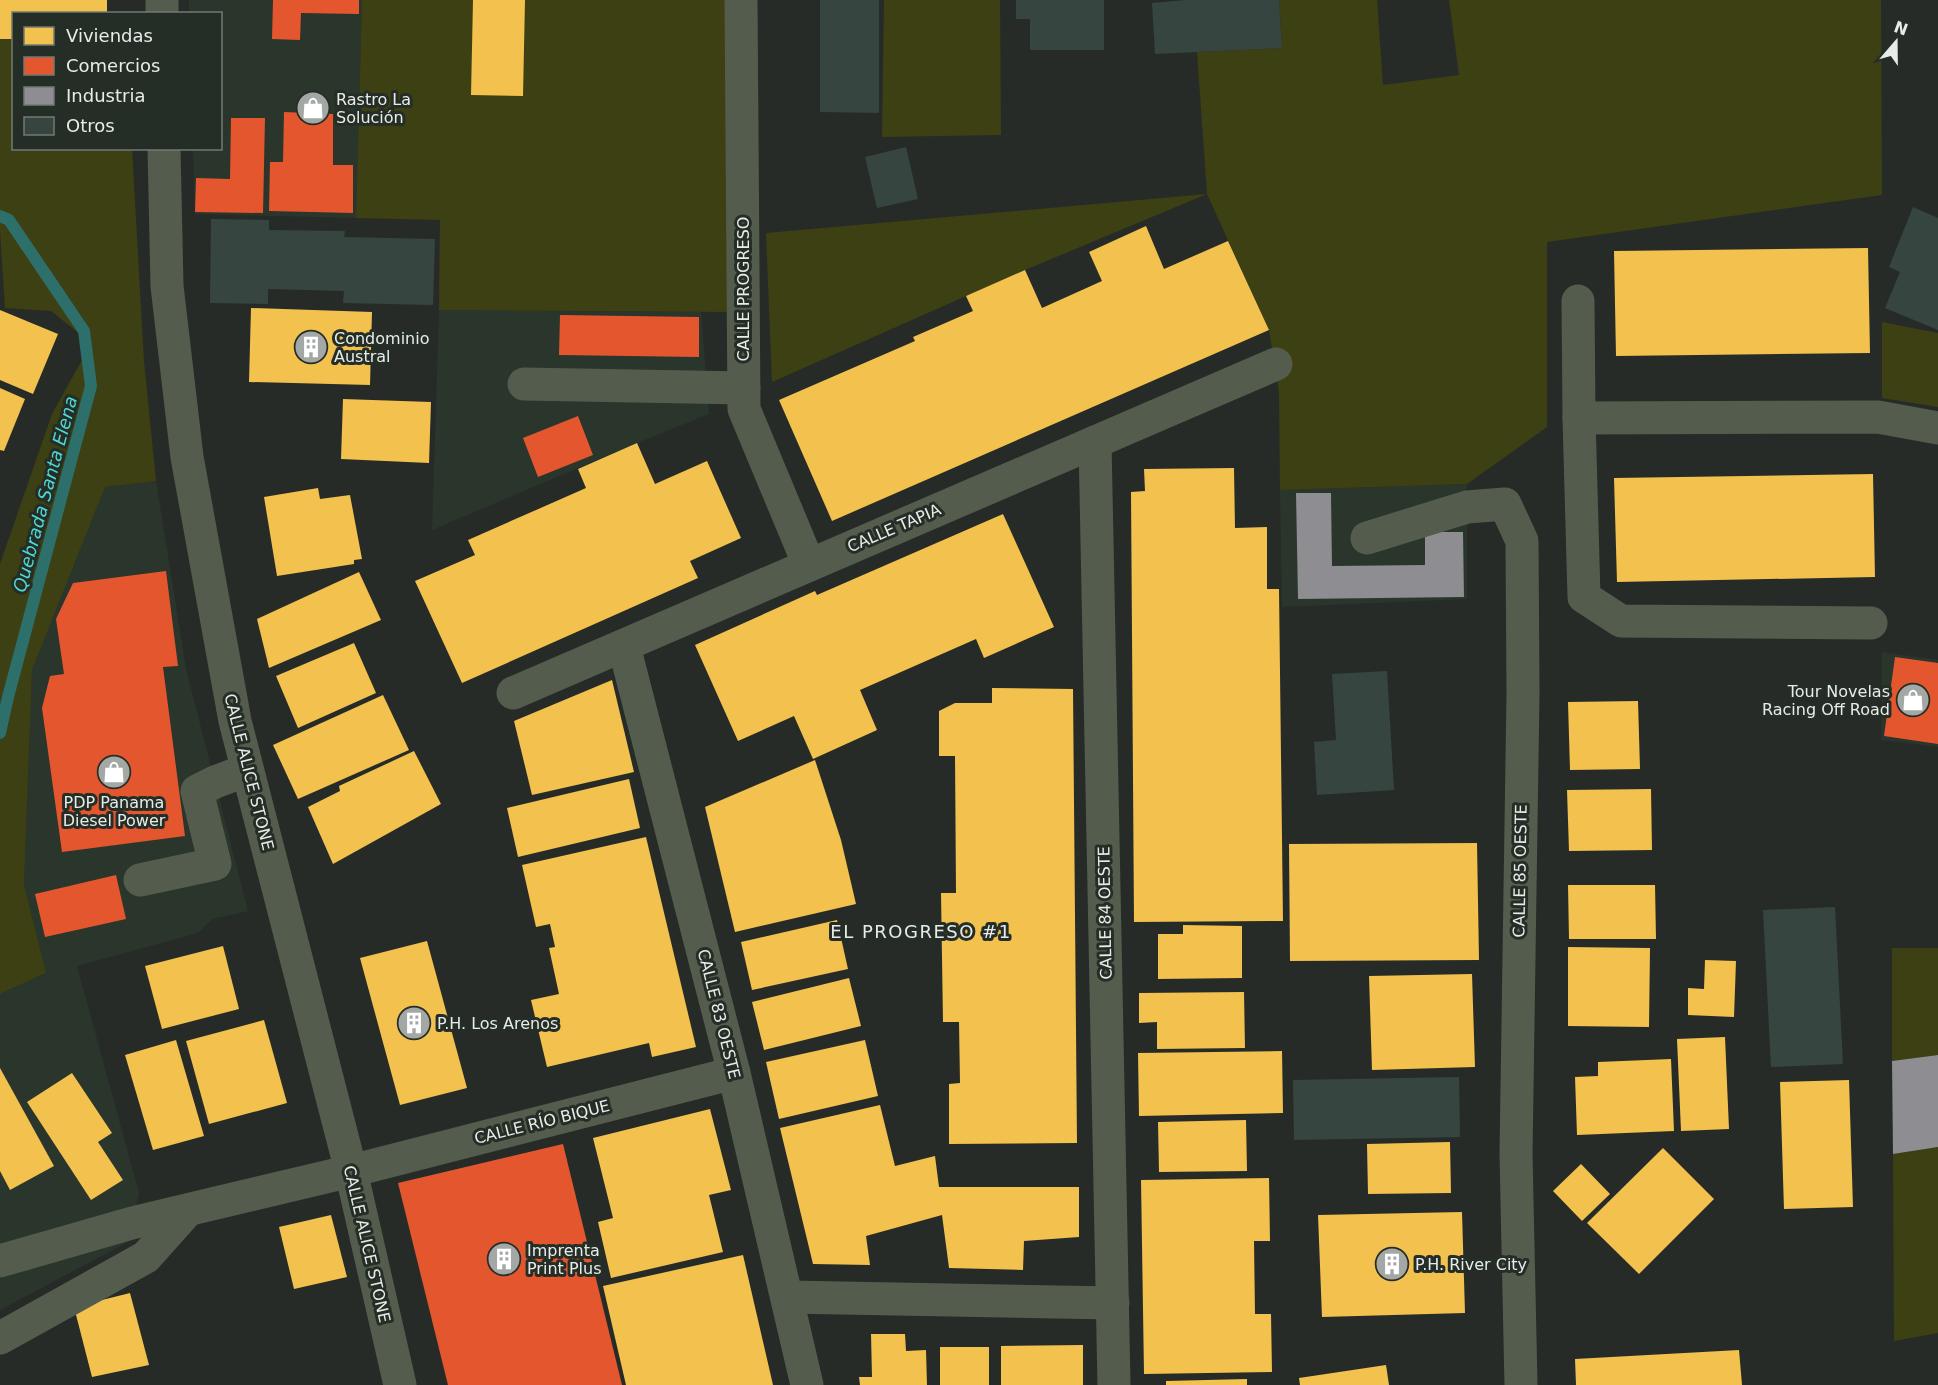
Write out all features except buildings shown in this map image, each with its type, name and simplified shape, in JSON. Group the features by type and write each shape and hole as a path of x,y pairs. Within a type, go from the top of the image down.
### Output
{"street":[{"name":"CALLE PROGRESO","path":"741,0 744,410 809,565"},
{"name":"CALLE ALICE STONE","path":"164,150 167,286 187,457 235,721 351,1172 400,1385"},
{"path":"1578,301 1584,597 1621,621 1871,623"},
{"name":"CALLE TAPIA","path":"513,693 1276,364"},
{"path":"524,384 744,388"},
{"path":"1579,418 1878,417 1938,428"},
{"name":"CALLE 84 OESTE","path":"1095,442 1114,1385"},
{"name":"CALLE 85 OESTE","path":"1367,538 1467,507 1505,504 1522,541 1523,693 1516,1154 1521,1385"},
{"name":"CALLE 83 OESTE","path":"624,646 734,1073 807,1385"},
{"path":"140,880 214,864 198,791 247,770"},
{"name":"CALLE RÍO BIQUE","path":"0,1261 132,1223 351,1172 734,1073"},
{"path":"0,1338 146,1257 188,1210"},
{"path":"787,1297 1113,1303"}],"shaded area":[{"name":"Rastro La Solución","path":"189,0 362,0 356,218 195,214 193,150 222,150 222,12 189,12"},
{"path":"439,310 701,312 709,414 432,530"},
{"path":"156,481 186,669 248,911 212,919 198,933 77,966 139,1193 128,1242 0,1310 0,994 46,973 24,885 32,670 105,487"},
{"path":"1467,484 1467,599 1282,607 1280,490"},
{"name":"Tour Novelas Racing Off Road","path":"1882,652 1938,660 1938,747 1881,740"}],"green space":[{"path":"362,0 731,0 733,312 439,310 440,220 356,218"},
{"path":"884,0 1000,0 1001,135 882,137"},
{"path":"1279,0 1377,0 1383,85 1459,75 1449,0 1881,0 1882,195 1547,242 1547,427 1467,484 1280,490 1279,392 1269,330 1207,194 1197,52 1282,48"},
{"path":"0,39 12,39 12,150 132,150 144,361 156,481 105,487 32,670 24,885 46,973 0,994 0,564 52,414 82,360 80,334 51,311 5,308 0,231"},
{"path":"1207,194 1025,270 772,382 766,233"},
{"path":"1882,322 1938,333 1938,407 1882,398"},
{"path":"1892,948 1938,948 1938,1055 1892,1061"},
{"path":"1938,1147 1938,1333 1894,1341 1893,1154"}],"waterway":[{"name":"Quebrada Santa Elena","path":"0,216 9,220 84,331 91,386 0,733"}],"place":[{"name":"Rastro La Solución","path":"313,108"},
{"name":"Condominio Austral","path":"311,347"},
{"name":"Tour Novelas Racing Off Road","path":"1913,700"},
{"name":"PDP Panama Diesel Power","path":"114,772"},
{"name":"P.H. Los Arenos","path":"414,1023"},
{"name":"Imprenta Print Plus","path":"504,1259"},
{"name":"P.H. River City","path":"1392,1264"}],"district":[{"name":"EL PROGRESO #1","path":"921,931"}]}
